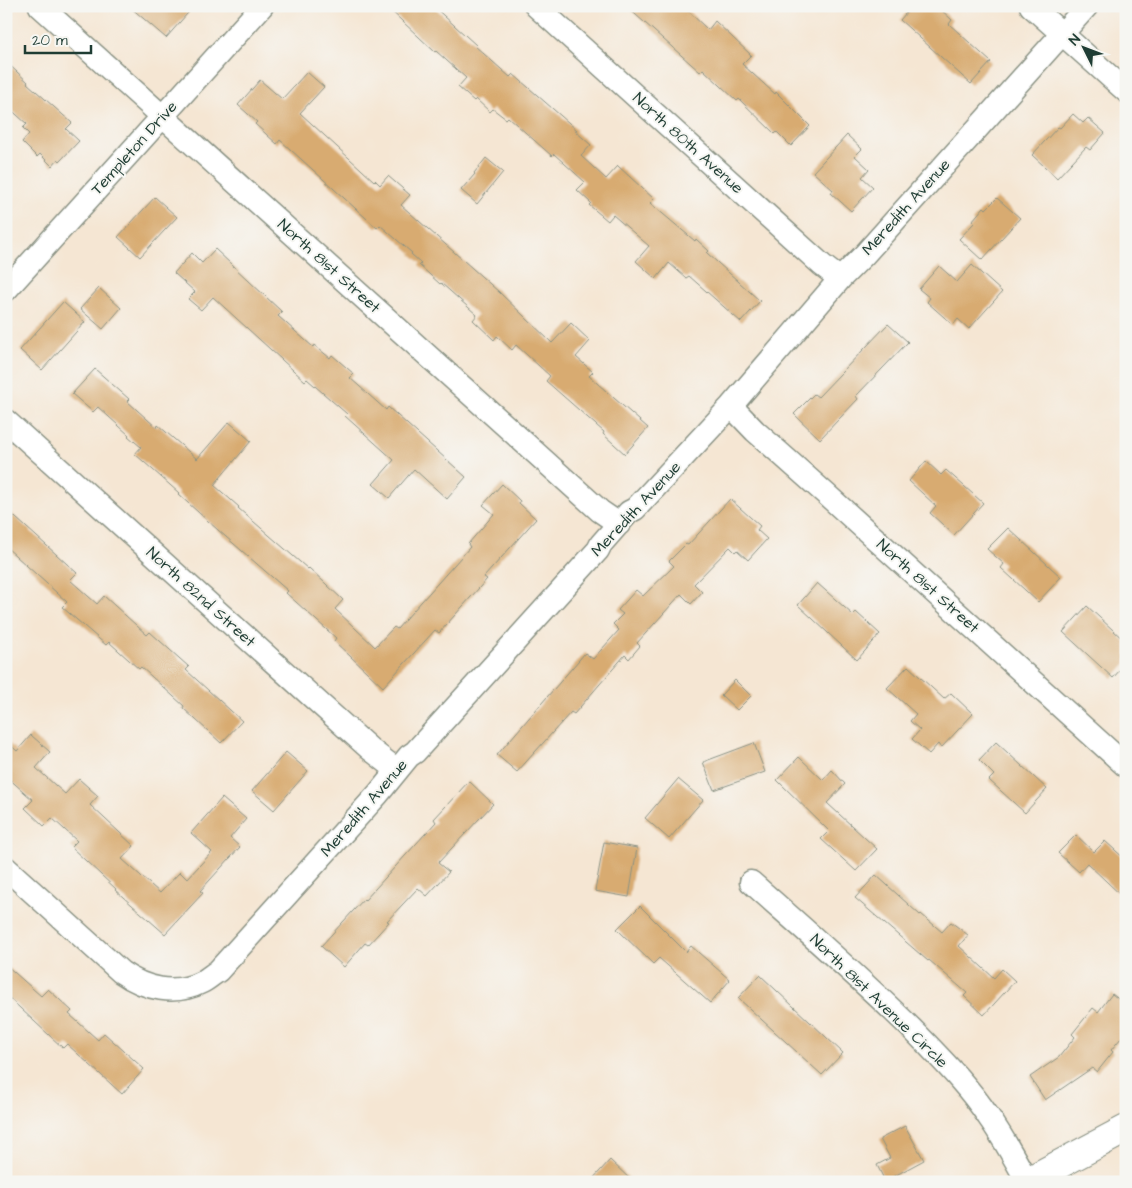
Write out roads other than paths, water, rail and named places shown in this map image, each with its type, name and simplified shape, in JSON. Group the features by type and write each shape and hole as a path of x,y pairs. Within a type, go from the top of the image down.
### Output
{"street":[{"name":"North 81st Street","path":"40,6 600,511 619,524"},
{"name":"Templeton Drive","path":"6,290 262,6"},
{"name":"North 80th Avenue","path":"536,6 822,265 840,278"},
{"path":"1031,6 1126,91"},
{"name":"Meredith Avenue","path":"6,868 130,978 151,988 171,990 185,988 202,982 218,971 378,794 409,756 415,752 598,550 629,512 635,509 731,406 840,278 864,255 1087,6"},
{"name":"North 81st Street","path":"731,406 755,431 1126,766"},
{"name":"North 82nd Street","path":"6,421 370,749 397,770"},
{"name":"North 81st Avenue Circle","path":"751,882 893,1010 943,1061 988,1115 1012,1153 1026,1181"},
{"path":"1026,1181 1126,1129"}]}
